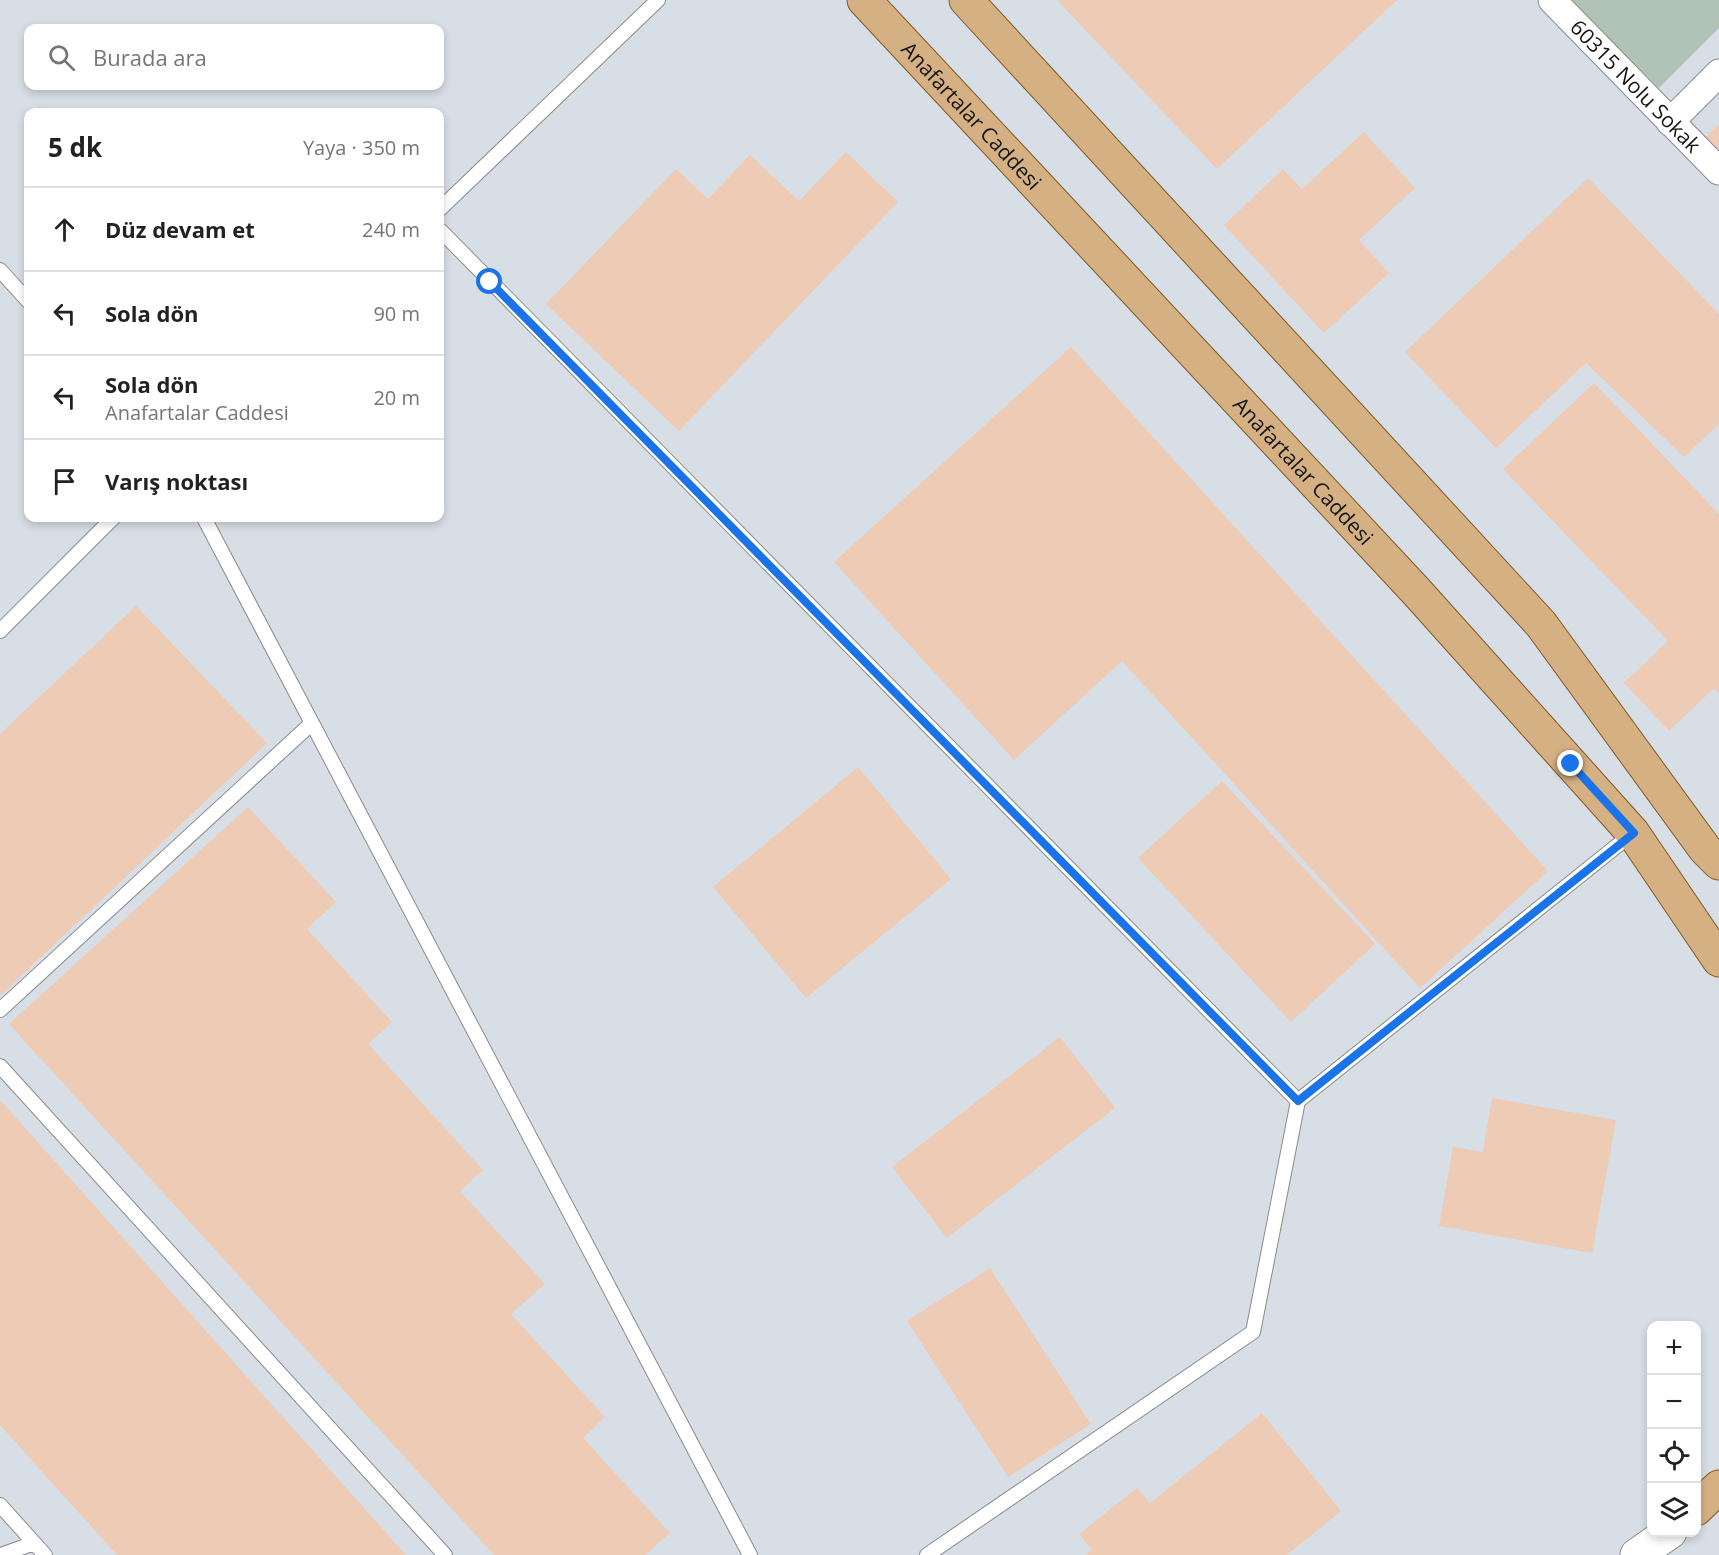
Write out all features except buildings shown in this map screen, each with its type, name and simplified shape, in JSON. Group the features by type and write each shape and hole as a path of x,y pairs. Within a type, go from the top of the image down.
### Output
{"main road":[{"name":"Anafartalar Caddesi","path":"864,0 1416,591 1634,833 1719,960"},
{"path":"966,0 1541,624 1705,849 1719,863"},
{"path":"1701,1504 1719,1487"}],"street":[{"name":"60315 Nolu Sokak","path":"1552,0 1719,171"},
{"path":"1671,122 1719,73"},
{"path":"1701,1512 1719,1500"},
{"path":"1637,1555 1664,1537"}],"lane":[{"path":"444,205 658,0"},
{"path":"444,234 1298,1101"},
{"path":"0,270 24,297"},
{"path":"0,631 109,522"},
{"path":"206,522 750,1555"},
{"path":"0,1010 312,723"},
{"path":"927,1555 1253,1332 1298,1101 1634,833"},
{"path":"0,1066 445,1555"},
{"path":"0,1505 45,1555"},
{"path":"1,1555 34,1543"}],"shaded area":[{"path":"0,0 1719,0 1719,1555 0,1555"}],"green space":[{"path":"1569,0 1719,0 1719,28 1659,88"}],"route":[{"path":"490,282 1298,1101 1634,833 1571,764"}]}
